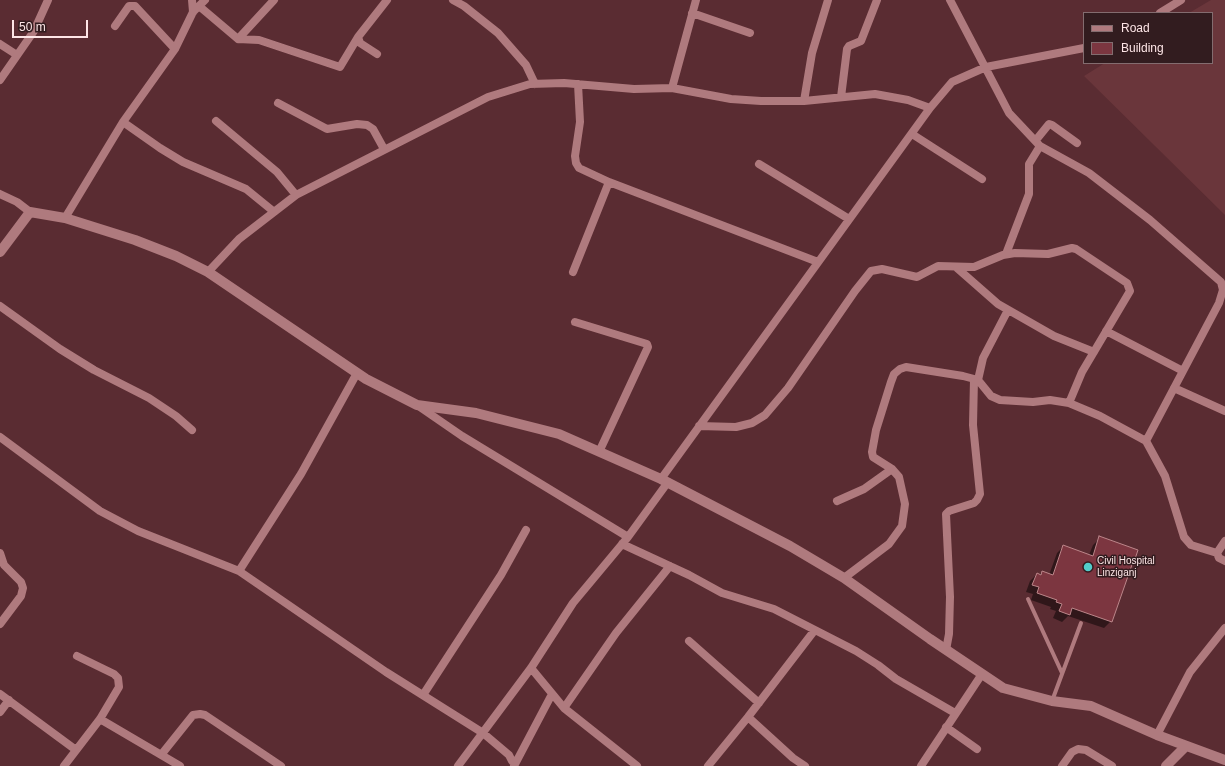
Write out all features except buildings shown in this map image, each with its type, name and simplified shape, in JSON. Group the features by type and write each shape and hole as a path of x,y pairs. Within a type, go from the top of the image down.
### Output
{"street":[{"path":"0,80 34,31 48,0"},
{"path":"192,0 193,12"},
{"path":"238,38 274,0"},
{"path":"65,218 123,122 175,49 193,12 202,3 238,38 259,40 340,66 358,37 387,0"},
{"path":"453,0 464,6 498,34 526,65 535,84"},
{"path":"672,88 696,0"},
{"path":"804,101 812,53 828,0"},
{"path":"841,97 847,50 849,46 861,41 877,0"},
{"path":"950,0 1009,113 1038,143 1089,173 1150,220 1221,282 1223,290 1219,303 1146,441"},
{"path":"1162,12 1180,0"},
{"path":"115,26 129,6 135,6 175,49"},
{"path":"692,13 750,34"},
{"path":"358,37 360,43 378,54"},
{"path":"0,44 17,55"},
{"path":"458,766 531,668 573,603 628,538 699,426 930,108 952,82 986,67 1083,48"},
{"path":"208,272 239,239 273,211 296,195 488,97 535,84 564,82 634,89 672,88 731,99 804,101 875,94 908,100 930,108"},
{"path":"578,84 580,122 575,156 576,163 579,168 609,182 818,262"},
{"path":"278,103 327,129 357,124 366,125 372,129 384,149"},
{"path":"216,121 277,172 296,195"},
{"path":"123,122 183,162 246,189 273,211"},
{"path":"1006,254 1029,194 1030,164 1038,143 1049,124 1077,143"},
{"path":"912,134 982,179"},
{"path":"759,164 849,219"},
{"path":"573,272 609,182"},
{"path":"0,194 17,202 30,212 65,218 135,240 208,272 357,373 413,402 462,436 628,538"},
{"path":"0,252 30,212"},
{"path":"699,426 736,427 752,423 765,415 788,388 855,291 871,271 882,269 917,277 938,266 957,268 974,267 1006,254 1015,252 1048,254 1068,249 1076,249 1127,283 1130,291 1082,372 1069,403"},
{"path":"957,268 998,304 1054,336 1094,352"},
{"path":"0,306 60,349 94,370 149,398 176,416 192,430"},
{"path":"946,650 949,634 950,597 946,514 950,511 974,503 978,500 980,494 973,425 976,380 983,358 1008,310"},
{"path":"575,322 647,344 648,347 599,452"},
{"path":"1106,331 1183,371"},
{"path":"844,578 889,544 902,526 904,504 899,477 892,469 873,457 872,452 876,430 894,374 900,369 906,367 963,376 976,380 991,396 1000,400 1033,402 1050,400 1069,403 1100,416 1146,441 1165,476 1184,537 1191,545 1217,553 1219,558 1225,562"},
{"path":"239,571 301,474 357,373"},
{"path":"1174,388 1225,411"},
{"path":"413,402 476,413 559,434 664,481 790,546 844,578 1003,688 1052,701 1091,706 1157,736 1225,760"},
{"path":"0,437 100,511 138,531 239,571 423,695 483,733 509,755 513,764"},
{"path":"837,501 868,487 892,469"},
{"path":"423,695 501,575 526,530"},
{"path":"1217,553 1225,541"},
{"path":"622,544 670,566 722,593 774,609 814,631 856,651 878,664 896,679 955,713"},
{"path":"0,554 4,565 21,582 22,588 22,596 0,624"},
{"path":"564,708 616,633 670,566"},
{"path":"1157,736 1190,672 1225,628"},
{"path":"708,766 759,703 814,631"},
{"path":"689,642 759,703"},
{"path":"64,766 100,719 119,687 119,681 114,674 77,656"},
{"path":"531,668 564,708 637,766"},
{"path":"921,766 982,674"},
{"path":"0,694 76,750"},
{"path":"513,764 552,694"},
{"path":"0,712 9,700"},
{"path":"161,755 193,715 200,714 205,715 281,766"},
{"path":"748,717 793,758 805,766"},
{"path":"100,719 180,766"},
{"path":"946,727 978,749"},
{"path":"1166,766 1186,746"},
{"path":"1062,766 1072,752 1078,749 1086,750 1112,766"}],"lane":[{"path":"1028,600 1062,673"},
{"path":"1052,701 1081,623"}],"shaded area":[{"path":"1211,0 1225,0 1225,215 1084,76 1103,64 1213,64 1213,12 1191,12"}],"place":[{"name":"Civil Hospital Linziganj","path":"1088,567"}]}
